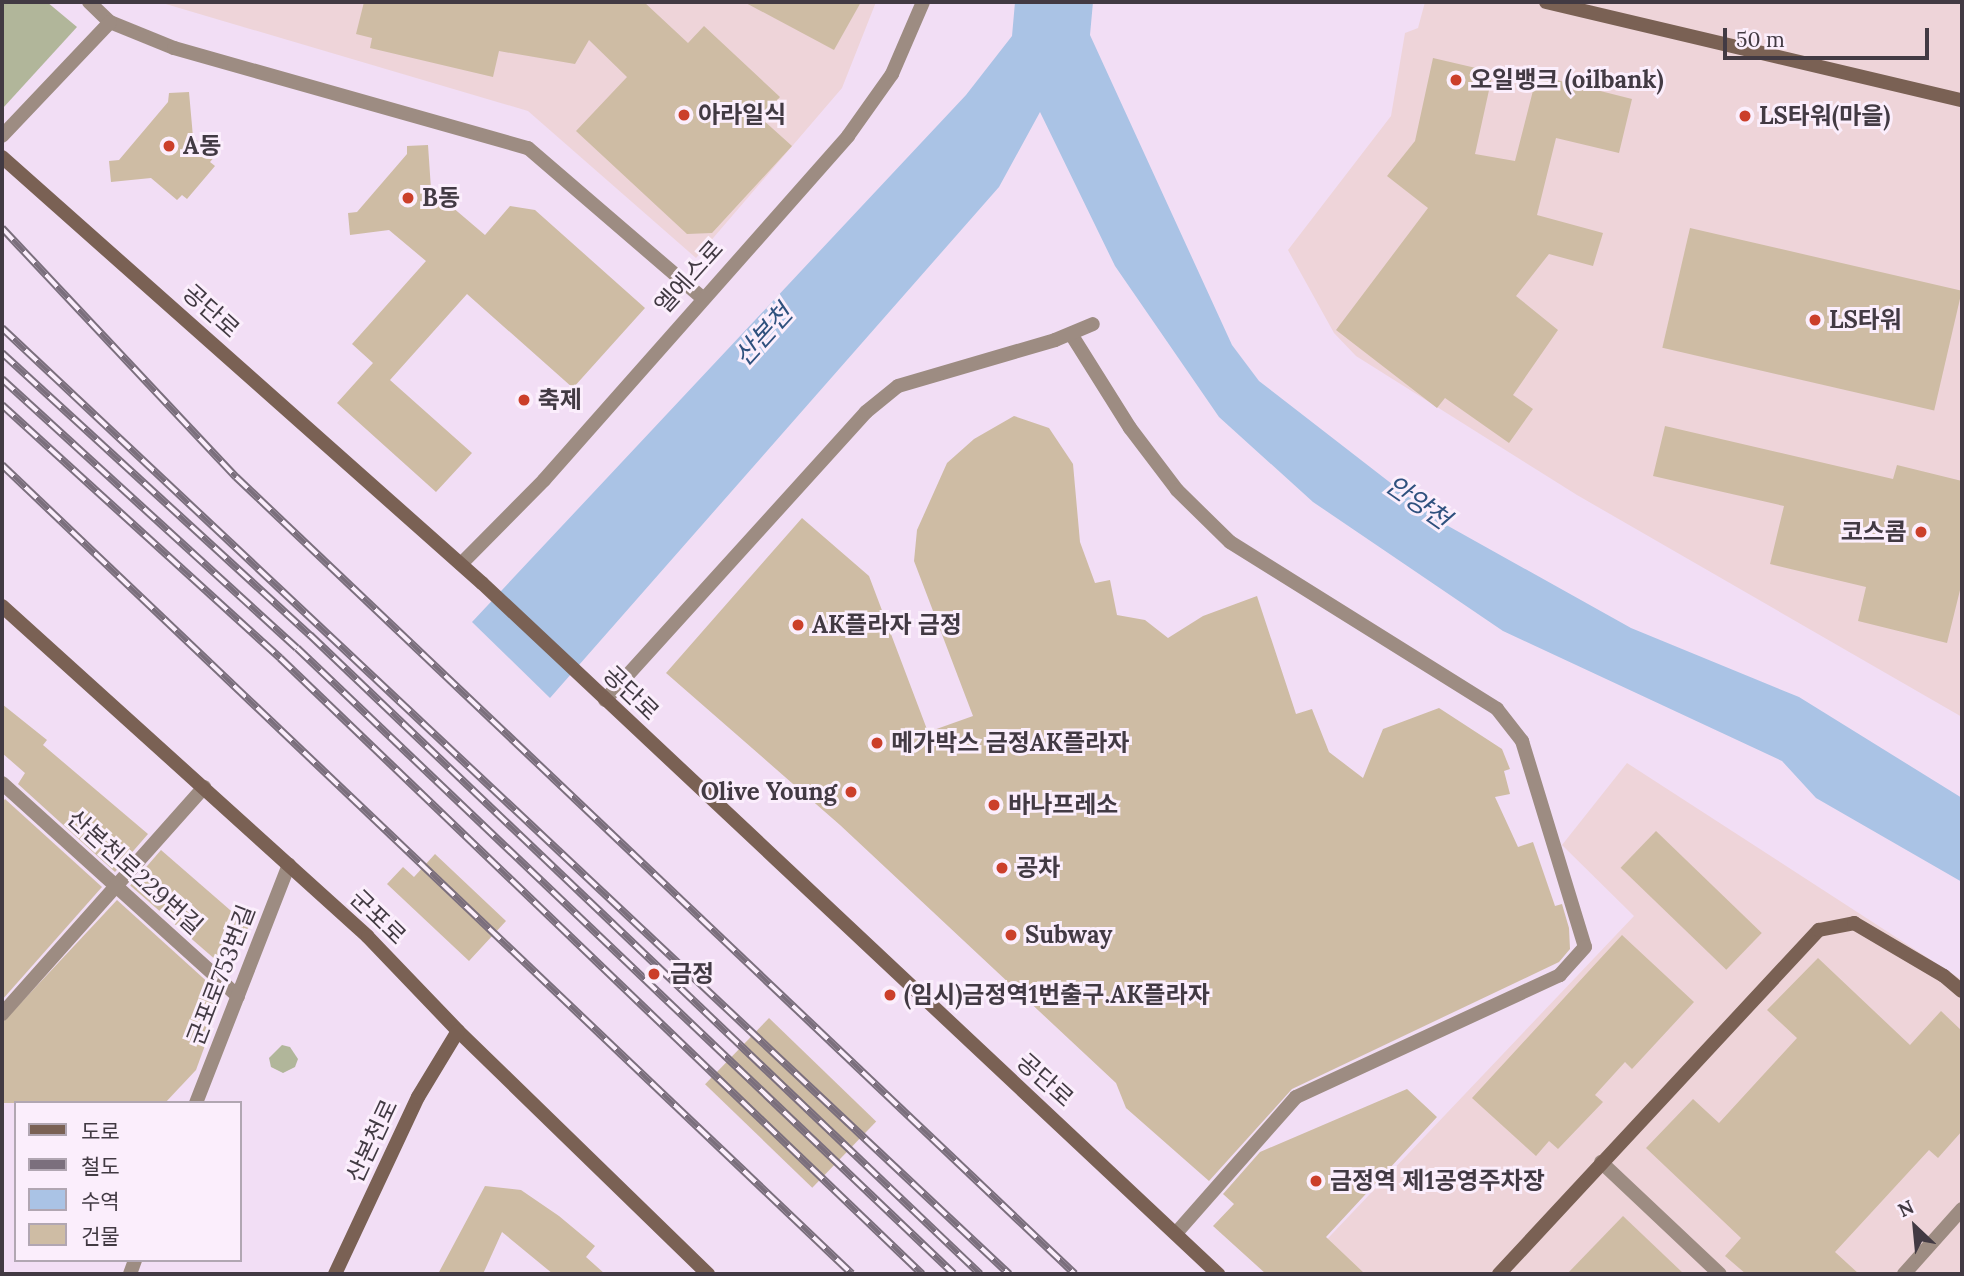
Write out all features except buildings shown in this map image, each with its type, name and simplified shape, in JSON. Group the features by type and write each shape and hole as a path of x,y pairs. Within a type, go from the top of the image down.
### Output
{"street":[{"path":"89,2 110,22 174,48 528,148 701,298"},
{"name":"엘에스로","path":"461,564 544,480 701,298 848,136 892,74 923,2"},
{"path":"1546,2 1962,100"},
{"path":"2,136 110,22"},
{"name":"공단로","path":"2,157 482,583 1218,1274"},
{"path":"605,701 866,412 898,386 1071,334 1093,324"},
{"path":"1071,334 1130,428 1177,490 1230,542 1497,709 1522,741 1585,947 1560,975 1296,1097 1176,1233"},
{"name":"군포로","path":"2,606 368,937 458,1031 708,1274"},
{"name":"산본천로229번길","path":"2,783 238,996"},
{"path":"2,1014 204,787"},
{"name":"군포로753번길","path":"197,1101 289,864"},
{"path":"1499,1274 1819,930 1854,923 1944,976 1962,991"},
{"name":"산본천로","path":"335,1274 418,1097 458,1031"},
{"path":"1601,1162 1720,1274"},
{"path":"1903,1274 1962,1209"}],"shaded area":[{"path":"159,2 876,2 842,88 696,258 528,111"},
{"path":"1425,2 1962,2 1962,717 1577,495 1356,356 1334,333 1288,250 1391,116 1405,33 1418,28"},
{"path":"1627,763 1962,980 1962,1274 1294,1274 1634,916 1562,845"}],"green space":[{"path":"2,2 47,2 77,27 3,108"},
{"path":"282,1045 290,1047 298,1059 295,1067 283,1073 271,1067 269,1058"}],"water":[{"name":"산본천","path":"1015,2 1093,2 1090,35 1232,345 1259,381 1441,522 1631,628 1799,697 1962,798 1962,882 1816,798 1782,761 1503,631 1313,502 1219,417 1115,266 1040,112 999,187 550,698 472,622 966,95 1012,36"}],"railway":[{"path":"2,228 236,477 1075,1274"},
{"path":"2,328 1009,1274"},
{"path":"2,353 310,635 980,1274"},
{"path":"2,379 297,648 954,1274"},
{"path":"2,405 280,658 922,1274"},
{"path":"2,465 852,1274"}],"place":[{"name":"오일뱅크 (oilbank)","path":"1456,80"},
{"name":"아라일식","path":"684,115"},
{"name":"LS타워(마을)","path":"1745,116"},
{"name":"A동","path":"169,146"},
{"name":"B동","path":"408,198"},
{"name":"LS타워","path":"1815,320"},
{"name":"축제","path":"524,400"},
{"name":"코스콤","path":"1921,532"},
{"name":"AK플라자 금정","path":"798,625"},
{"name":"메가박스 금정AK플라자","path":"877,743"},
{"name":"Olive Young","path":"851,792"},
{"name":"바나프레소","path":"994,805"},
{"name":"공차","path":"1002,868"},
{"name":"Subway","path":"1011,935"},
{"name":"금정","path":"654,974"},
{"name":"(임시)금정역1번출구.AK플라자","path":"890,995"},
{"name":"금정역 제1공영주차장","path":"1316,1181"}],"water label":[{"name":"안양천","path":"1418,502"}]}
